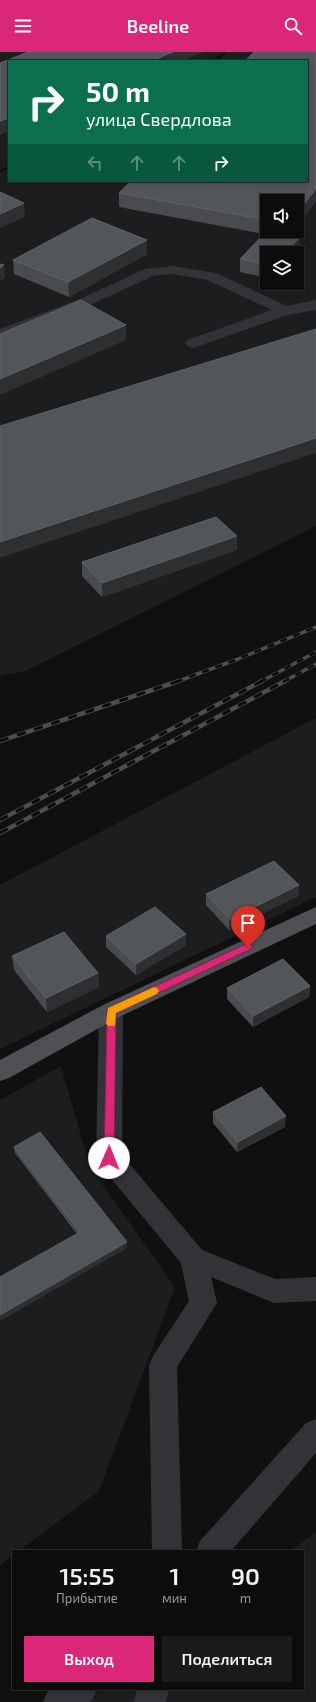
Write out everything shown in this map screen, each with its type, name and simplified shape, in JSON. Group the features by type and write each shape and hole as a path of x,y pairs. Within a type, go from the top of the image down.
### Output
{"main road":[{"path":"0,1071 111,1011 316,915"}],"street":[{"path":"0,334 85,302 150,272 158,271 173,270 211,276 285,311"},
{"path":"193,343 285,311 316,305"},
{"path":"111,1011 109,1158 193,1258 203,1302 163,1365 167,1550"},
{"path":"193,1258 274,1291 316,1289"},
{"path":"212,1550 316,1432"},
{"path":"59,1702 79,1690"},
{"path":"150,1702 153,1690"}],"shaded area":[{"path":"0,52 222,52 214,60 8,60 8,166 0,170"},
{"path":"227,52 316,52 316,526 25,671 0,676 0,172 8,168 8,182 308,182 308,60 219,60"},
{"path":"316,718 316,897 0,1049 0,885"},
{"path":"61,1066 90,1167 175,1287 99,1491 20,1550 12,1550 12,1556 0,1565 0,1100"},
{"path":"316,1532 316,1702 83,1702 100,1690 304,1690 304,1550 291,1550"}],"building":[{"path":"28,52 173,52 153,60 8,60 8,118 0,121 0,63"},
{"path":"254,52 316,52 316,189 304,204 304,194 260,194 260,219 119,193 130,182 308,182 308,60 246,60"},
{"path":"0,192 24,203 0,214"},
{"path":"92,218 147,240 68,282 13,260"},
{"path":"260,238 299,238 292,246 260,246 260,263 240,259"},
{"path":"81,300 126,325 0,379 0,334"},
{"path":"316,329 316,438 0,542 0,426"},
{"path":"216,517 237,536 102,583 82,562"},
{"path":"274,861 299,885 230,919 206,894"},
{"path":"155,907 186,934 136,964 106,936"},
{"path":"64,932 98,973 46,998 12,956"},
{"path":"283,959 310,986 253,1016 227,988"},
{"path":"261,1087 286,1116 238,1142 213,1112"},
{"path":"40,1132 127,1242 0,1315 0,1277 80,1232 14,1147"}],"railway":[{"path":"176,682 238,659 316,627"},
{"path":"260,682 316,652"},
{"path":"283,682 316,664"},
{"path":"0,741 179,681"},
{"path":"0,820 262,681"},
{"path":"0,833 285,681"}],"slow traffic":[{"path":"111,1023 111,1011 154,991"}],"route":[{"path":"109,1158 111,1011 248,947"}]}
